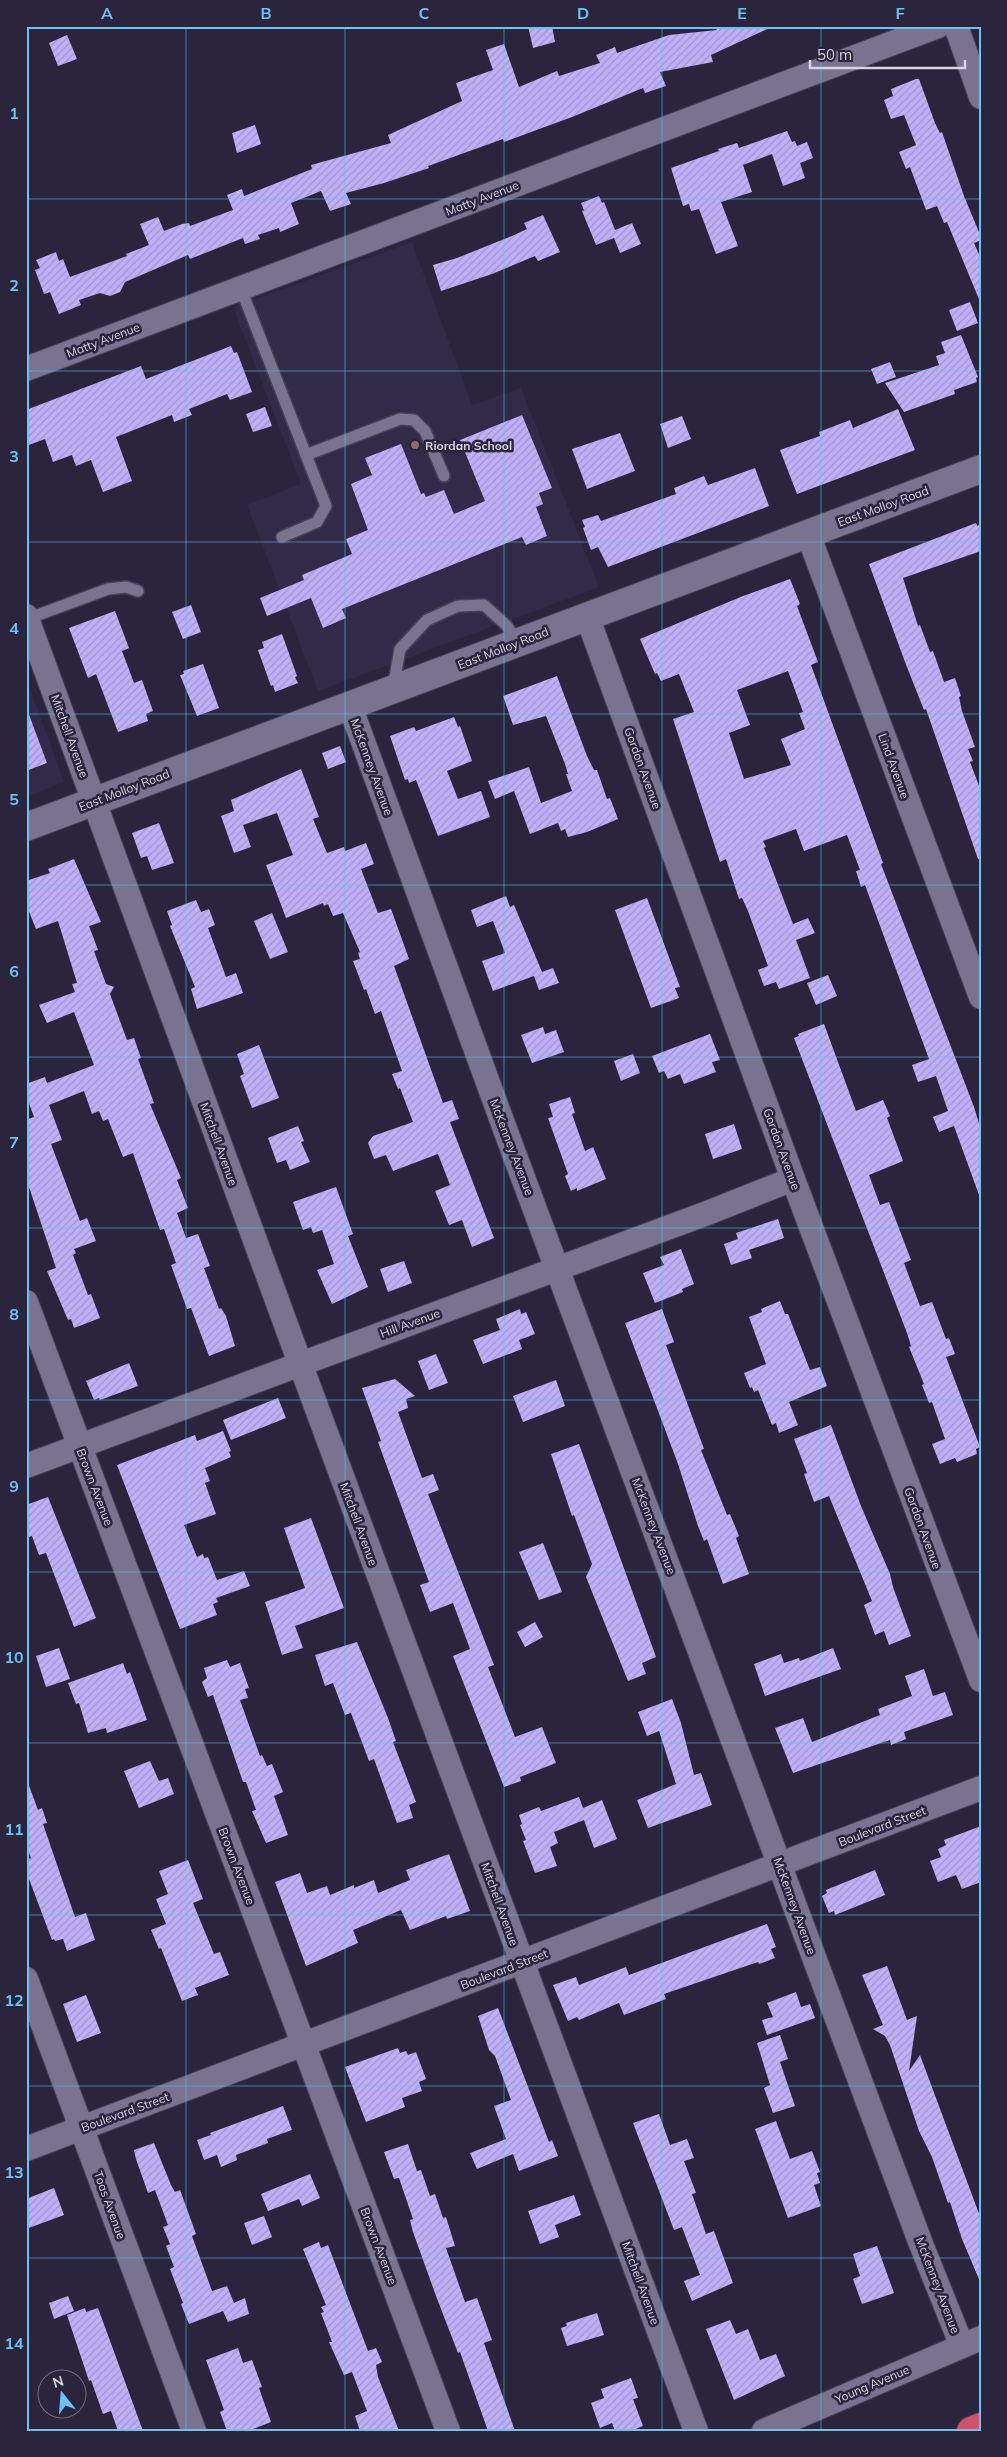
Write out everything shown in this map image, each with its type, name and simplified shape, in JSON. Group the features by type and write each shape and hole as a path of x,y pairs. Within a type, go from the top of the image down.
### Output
{"highway":[{"path":"972,2431 981,2427"}],"street":[{"name":"Matty Avenue","path":"26,369 938,26"},
{"path":"956,26 981,97"},
{"name":"East Molloy Road","path":"26,827 981,469"},
{"name":"Lind Avenue","path":"808,534 981,998"},
{"name":"Gordon Avenue","path":"587,616 792,1179 981,1680"},
{"name":"Mitchell Avenue","path":"28,623 696,2431"},
{"name":"McKenney Avenue","path":"350,706 779,1865 971,2342"},
{"name":"Hill Avenue","path":"26,1466 710,1212 792,1179"},
{"name":"Brown Avenue","path":"26,1302 448,2431"},
{"name":"Boulevard Street","path":"26,2149 981,1788"},
{"name":"Toas Avenue","path":"26,1979 194,2431"},
{"name":"Young Avenue","path":"764,2431 971,2342"}],"lane":[{"path":"241,289 326,506 317,522 282,536"},
{"path":"306,455 400,419 414,420 425,431 444,476"},
{"path":"28,623 108,589 126,587 138,591"},
{"path":"392,690 400,649 427,620 458,606 484,605 506,625 518,642"}],"shaded area":[{"name":"Riordan School","path":"412,242 472,405 521,388 599,587 318,691 247,505 301,484 233,307"},
{"path":"26,678 64,782 26,797"}],"building":[{"path":"528,26 552,26 555,42 533,48"},
{"path":"714,26 774,26 711,55 713,62 660,72 666,86 645,93 643,88 504,142 503,139 428,166 429,168 346,193 351,204 330,211 321,191 291,203 299,224 280,232 279,228 258,235 260,239 245,244 243,238 190,259 188,255 125,282 120,292 110,296 100,293 79,300 81,305 59,314 50,292 44,294 35,270 40,268 36,260 56,252 59,261 63,259 70,277 127,256 126,254 149,245 140,224 158,217 164,231 182,224 189,223 190,226 233,210 227,195 242,189 244,196 312,169 311,165 391,143 388,135 462,101 456,83 493,70 486,50 504,44 519,87 557,71 559,76 600,63 596,55 615,47 617,53 669,35 717,30"},
{"path":"67,35 77,59 58,66 49,43"},
{"path":"919,79 935,123 940,133 942,132 964,196 981,237 981,240 974,243 981,259 981,304 947,222 944,223 937,206 926,210 910,167 906,169 899,152 916,145 904,115 891,119 884,100 893,96 891,89"},
{"path":"255,125 261,144 237,153 232,133"},
{"path":"787,131 792,142 795,141 797,146 807,142 813,158 800,163 805,178 783,186 772,154 743,165 752,192 721,202 738,246 716,254 699,209 691,211 689,204 683,206 671,168 719,151 718,149 737,143 739,148"},
{"path":"599,196 602,203 604,202 615,230 632,223 641,244 620,253 614,238 596,245 582,211 584,210 581,203"},
{"path":"543,215 560,252 538,261 535,256 492,274 441,291 433,265 457,258 512,236 527,229 524,223"},
{"path":"970,302 978,323 957,331 949,310"},
{"path":"961,335 978,377 976,378 977,382 954,390 955,394 904,412 885,383 939,365 936,356 945,353 941,342"},
{"path":"231,346 234,353 237,352 252,392 230,400 227,394 189,409 192,415 174,422 172,415 116,437 132,481 103,492 91,460 76,466 72,455 53,462 45,439 26,446 26,410 141,366 146,379"},
{"path":"890,362 896,377 877,384 871,369"},
{"path":"265,407 272,426 253,432 246,414"},
{"path":"898,409 915,450 797,494 780,450 820,436 819,432 850,420 853,428"},
{"path":"522,415 552,488 539,493 543,504 536,507 547,536 526,545 522,537 342,609 346,618 323,628 311,598 267,616 260,598 304,580 302,575 352,554 346,539 368,530 351,484 372,475 365,458 401,444 421,494 424,493 426,497 444,490 454,514 485,501 460,440"},
{"path":"682,416 691,439 668,448 660,424"},
{"path":"620,433 635,471 587,489 572,449"},
{"path":"755,468 769,506 608,567 598,547 591,550 582,520 598,515 601,521 676,494 674,488 704,476 708,485"},
{"path":"976,523 977,526 981,524 981,551 903,578 918,626 920,625 930,652 933,651 944,682 955,678 961,696 959,697 962,711 975,747 968,749 973,761 970,762 981,791 981,859 978,859 926,709 924,710 905,662 869,564"},
{"path":"790,579 800,604 797,606 818,662 811,665 883,863 881,864 974,1107 981,1130 981,1194 979,1195 954,1126 939,1132 933,1117 948,1111 936,1076 918,1082 912,1065 929,1059 865,885 861,887 856,871 860,870 847,835 804,851 796,829 763,841 793,924 808,918 815,933 796,940 810,978 779,989 776,982 764,986 758,970 768,966 748,911 742,898 739,899 726,859 720,862 673,719 694,712 679,674 661,681 657,673 655,674 640,639 743,596","holes":["788,671 803,712 799,713 805,729 781,739 791,765 744,779 729,733 750,725 737,690"]},
{"path":"191,605 201,632 183,639 172,612"},
{"path":"115,611 129,648 122,651 134,683 142,680 153,711 146,714 148,721 118,732 96,674 88,678 69,628"},
{"path":"282,634 298,683 275,692 258,650 264,648 262,642"},
{"path":"203,664 219,708 197,716 180,675 184,674 183,671"},
{"path":"557,676 587,756 594,770 597,770 607,799 610,798 618,819 587,832 568,837 565,829 561,831 558,823 530,834 514,791 495,799 488,781 529,767 541,803 572,791 566,774 568,774 565,764 546,716 513,725 503,696"},
{"path":"28,712 47,763 26,771 26,713"},
{"path":"454,717 458,727 460,726 472,761 447,771 458,799 481,791 490,817 438,836 416,780 409,783 408,779 405,780 390,736 414,727 416,731"},
{"path":"340,746 346,762 328,769 322,753"},
{"path":"301,769 319,817 313,819 327,853 344,847 345,851 366,843 374,864 361,869 378,913 391,909 409,959 394,966 443,1103 452,1100 459,1119 450,1122 494,1238 472,1247 462,1220 449,1225 435,1191 450,1185 438,1154 393,1171 386,1155 374,1159 368,1143 373,1136 413,1122 400,1088 398,1089 392,1074 402,1071 381,1011 375,1014 353,961 360,959 358,953 360,952 343,913 333,916 328,904 324,906 323,903 286,918 266,865 293,855 277,813 243,825 251,847 234,853 221,816 234,811 231,800"},
{"path":"159,823 174,863 152,870 147,856 141,858 132,833"},
{"path":"74,859 101,922 89,926 98,950 94,951 106,984 114,987 110,994 127,1040 134,1038 141,1058 138,1059 154,1103 150,1104 181,1178 177,1180 188,1208 177,1213 186,1238 198,1234 210,1266 204,1268 219,1309 221,1308 226,1316 235,1346 209,1356 191,1308 187,1309 171,1265 176,1263 164,1229 160,1230 133,1153 123,1157 108,1119 103,1121 99,1111 92,1114 84,1091 49,1105 62,1140 51,1144 80,1221 87,1218 96,1241 74,1249 76,1253 73,1255 88,1295 91,1294 100,1318 74,1328 71,1319 68,1320 47,1271 56,1268 26,1178 26,1120 34,1117 26,1095 26,1084 45,1077 47,1083 94,1065 74,1012 47,1023 39,1005 75,992 72,984 77,983 58,921 36,929 26,904 26,881 50,873 48,869"},
{"path":"506,896 510,907 514,905 542,972 553,968 559,983 539,990 534,976 493,991 482,961 505,953 493,921 477,927 471,910"},
{"path":"647,898 680,987 675,988 679,998 651,1008 615,910"},
{"path":"196,900 201,912 209,909 215,925 208,928 226,977 236,973 243,993 197,1009 191,989 195,987 170,926 172,925 167,911"},
{"path":"272,913 288,952 270,959 254,921"},
{"path":"828,975 837,996 816,1005 807,983"},
{"path":"824,1024 856,1111 883,1100 890,1116 887,1118 903,1161 869,1175 880,1205 889,1202 911,1260 904,1263 920,1306 932,1302 946,1339 949,1338 955,1354 946,1357 980,1447 976,1449 977,1454 957,1462 955,1458 940,1464 932,1444 945,1439 932,1402 929,1403 922,1385 924,1384 909,1347 911,1346 907,1333 794,1038 799,1036 798,1034"},
{"path":"543,1027 545,1034 556,1030 564,1052 532,1063 521,1035"},
{"path":"710,1034 720,1060 712,1062 716,1072 684,1084 680,1074 668,1079 664,1071 659,1073 652,1056"},
{"path":"259,1045 279,1098 252,1108 240,1076 244,1074 237,1054"},
{"path":"633,1054 640,1073 621,1081 614,1061"},
{"path":"570,1097 575,1113 572,1114 585,1151 593,1147 606,1179 577,1191 577,1188 571,1191 565,1176 568,1174 548,1118 553,1117 549,1104"},
{"path":"734,1124 742,1149 713,1159 705,1134"},
{"path":"298,1126 304,1141 301,1142 310,1162 290,1170 286,1160 277,1163 268,1138"},
{"path":"336,1187 353,1234 348,1236 368,1287 332,1304 317,1270 334,1264 322,1230 313,1233 311,1227 303,1230 293,1202"},
{"path":"778,1219 784,1238 749,1250 752,1258 731,1265 724,1244 738,1239 736,1233"},
{"path":"681,1249 694,1284 682,1289 683,1292 655,1303 643,1273 664,1265 660,1257"},
{"path":"404,1261 412,1283 388,1292 380,1269"},
{"path":"780,1301 785,1314 788,1314 810,1370 820,1367 827,1386 789,1402 798,1425 779,1433 776,1423 772,1425 758,1390 754,1392 752,1387 750,1388 744,1373 766,1364 749,1317 762,1312 761,1309"},
{"path":"520,1309 521,1314 526,1312 535,1334 519,1340 522,1349 483,1364 473,1340 500,1330 496,1319"},
{"path":"662,1309 674,1342 666,1345 704,1449 701,1450 727,1515 730,1514 739,1536 736,1538 749,1574 723,1584 707,1539 704,1541 698,1526 678,1464 625,1323"},
{"path":"436,1354 448,1383 429,1390 418,1361"},
{"path":"129,1363 138,1386 100,1400 99,1398 94,1400 86,1381"},
{"path":"395,1379 415,1396 406,1399 408,1408 398,1412 422,1478 433,1474 439,1490 428,1494 494,1665 488,1667 515,1737 542,1727 556,1763 520,1777 521,1781 504,1787 453,1656 470,1649 453,1603 430,1612 420,1585 429,1582 378,1442 381,1441 362,1388"},
{"path":"556,1380 565,1406 523,1422 513,1396"},
{"path":"278,1398 286,1418 231,1440 223,1420"},
{"path":"831,1425 861,1506 890,1574 911,1636 889,1645 884,1631 875,1635 864,1605 872,1601 829,1496 814,1502 804,1474 807,1473 794,1439"},
{"path":"223,1431 231,1451 229,1452 231,1457 205,1468 210,1481 205,1483 216,1514 184,1525 197,1557 203,1554 204,1558 208,1557 217,1580 244,1571 250,1586 216,1598 218,1602 213,1604 217,1615 180,1629 117,1465 195,1435 197,1441"},
{"path":"579,1444 656,1657 642,1663 646,1674 628,1681 586,1577 592,1564 574,1515 572,1516 551,1454"},
{"path":"48,1497 96,1618 74,1627 46,1553 39,1555 32,1536 26,1538 26,1505"},
{"path":"311,1518 344,1608 295,1626 303,1648 282,1655 265,1602 305,1588 284,1528"},
{"path":"543,1543 562,1592 539,1600 519,1552"},
{"path":"535,1622 543,1637 525,1647 517,1632"},
{"path":"357,1642 388,1718 396,1741 393,1742 416,1802 409,1805 413,1818 397,1823 374,1759 369,1761 351,1713 345,1715 333,1683 325,1686 315,1655"},
{"path":"59,1648 70,1679 46,1687 36,1656"},
{"path":"833,1648 841,1669 765,1696 754,1664 781,1654 784,1663 799,1658 800,1661"},
{"path":"227,1660 230,1667 240,1663 249,1688 245,1689 248,1698 240,1700 260,1756 262,1755 267,1766 272,1764 283,1792 274,1796 288,1835 266,1843 252,1811 256,1810 246,1782 243,1782 213,1695 208,1697 202,1682 207,1678 204,1668"},
{"path":"123,1663 127,1674 130,1672 147,1720 107,1733 106,1728 88,1733 79,1703 76,1704 68,1683"},
{"path":"924,1669 933,1696 945,1692 953,1715 904,1732 906,1739 891,1745 890,1740 793,1773 775,1728 803,1718 812,1742 880,1715 878,1709 912,1696 905,1676"},
{"path":"672,1699 681,1723 694,1775 701,1773 712,1805 648,1828 637,1800 676,1784 659,1731 647,1736 638,1712"},
{"path":"150,1761 159,1781 168,1778 174,1794 139,1808 124,1771"},
{"path":"26,1783 28,1783 38,1810 42,1808 47,1823 43,1824 75,1917 86,1913 95,1940 67,1951 63,1939 52,1940 26,1871 26,1860 31,1858 26,1845"},
{"path":"579,1797 583,1808 602,1800 617,1839 594,1848 584,1820 554,1832 558,1843 550,1847 557,1866 535,1873 523,1841 526,1840 520,1825 522,1824 519,1815 539,1807 541,1811"},
{"path":"981,1826 981,1882 962,1889 956,1875 938,1882 930,1861 941,1857 938,1849 946,1845 944,1840"},
{"path":"449,1854 470,1911 447,1919 446,1916 410,1930 401,1910 353,1930 358,1943 306,1966 275,1882 300,1873 307,1893 327,1886 330,1895 354,1885 354,1888 374,1880 378,1893 410,1880 406,1870"},
{"path":"188,1860 203,1899 193,1903 214,1954 220,1952 229,1975 195,1988 198,1995 182,2001 161,1948 159,1949 151,1930 166,1924 156,1899 168,1894 159,1871"},
{"path":"875,1870 885,1895 835,1915 834,1911 829,1913 822,1896 827,1893 826,1890"},
{"path":"767,1924 776,1947 771,1949 775,1958 664,1994 666,1999 624,2015 619,2003 579,2020 577,2017 568,2021 553,1985 576,1977 579,1985 626,1967 629,1975"},
{"path":"887,1966 907,2020 917,2016 909,2071 920,2055 981,2219 981,2284 962,2239 950,2202 948,2203 932,2157 919,2131 890,2045 885,2036 873,2029 883,2025 862,1975"},
{"path":"796,1992 801,2007 810,2004 815,2018 767,2035 762,2020 773,2017 767,2003"},
{"path":"86,1995 101,2033 77,2042 63,2004"},
{"path":"498,2008 549,2142 552,2140 558,2156 519,2171 513,2154 477,2169 470,2153 506,2139 494,2106 511,2100 495,2056 489,2050 478,2016"},
{"path":"780,2035 788,2059 780,2062 795,2106 773,2113 764,2088 770,2085 757,2043"},
{"path":"398,2048 400,2053 406,2051 408,2055 416,2052 426,2079 419,2082 422,2091 402,2098 405,2107 366,2122 345,2067"},
{"path":"283,2106 292,2130 267,2139 268,2143 236,2155 237,2160 221,2167 217,2155 204,2160 197,2140 211,2135 210,2133"},
{"path":"659,2114 670,2145 687,2139 694,2158 684,2161 696,2193 692,2194 706,2234 714,2231 733,2283 692,2301 684,2281 700,2275 682,2227 674,2230 633,2123"},
{"path":"776,2121 790,2159 812,2151 820,2172 817,2173 820,2183 814,2185 821,2206 788,2218 755,2129"},
{"path":"154,2143 171,2185 175,2192 180,2190 196,2234 192,2236 212,2291 227,2286 234,2303 245,2298 249,2314 228,2322 223,2311 189,2324 170,2269 174,2267 166,2246 170,2244 163,2227 168,2225 155,2190 148,2193 134,2150"},
{"path":"408,2144 417,2171 421,2170 430,2196 435,2194 443,2218 446,2217 455,2246 446,2248 465,2302 477,2298 492,2340 484,2343 515,2431 488,2431 460,2352 458,2353 436,2296 413,2232 410,2220 413,2219 399,2178 394,2179 384,2152"},
{"path":"310,2174 320,2198 302,2206 299,2199 268,2211 261,2194"},
{"path":"54,2188 64,2215 26,2229 26,2199"},
{"path":"574,2195 581,2215 555,2225 559,2237 540,2244 528,2211"},
{"path":"264,2216 272,2237 252,2245 244,2223"},
{"path":"319,2242 321,2248 328,2245 368,2351 376,2348 382,2362 376,2365 378,2377 399,2431 360,2431 355,2416 367,2411 352,2372 344,2375 329,2342 332,2342 321,2313 324,2312 321,2307 326,2305 303,2249"},
{"path":"877,2246 894,2293 862,2304 853,2279 860,2276 853,2254"},
{"path":"68,2296 74,2311 54,2319 49,2303"},
{"path":"85,2308 86,2312 98,2308 143,2431 118,2431 111,2411 103,2414 91,2380 89,2381 88,2370 85,2370 67,2315"},
{"path":"597,2313 604,2335 567,2346 561,2328 567,2326 566,2323"},
{"path":"730,2320 736,2334 748,2329 760,2360 776,2354 785,2376 734,2400 706,2329"},
{"path":"238,2348 243,2363 252,2360 262,2387 259,2388 271,2422 248,2431 227,2431 220,2412 224,2410 206,2360"},
{"path":"631,2378 638,2398 633,2399 643,2426 631,2431 615,2431 612,2423 600,2428 591,2403 604,2398 601,2389"}],"place":[{"name":"Riordan School","path":"415,445"}]}
